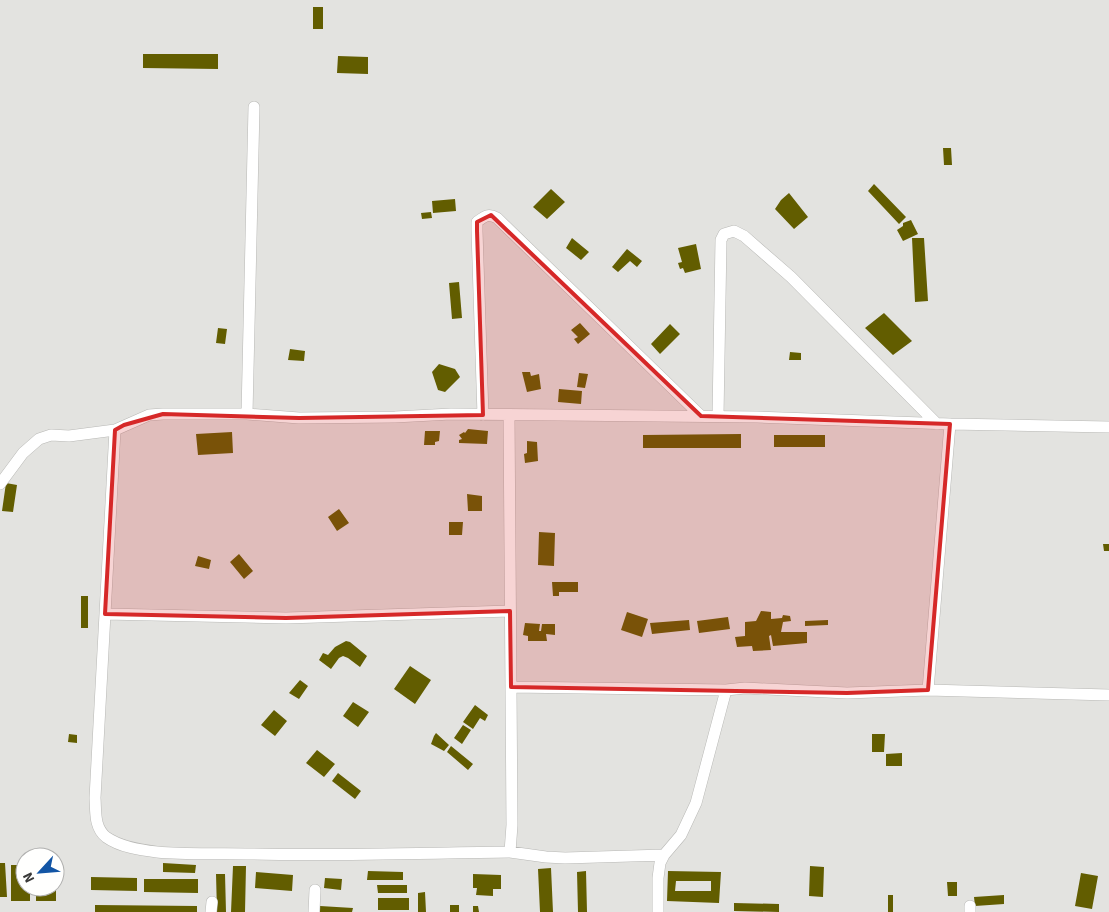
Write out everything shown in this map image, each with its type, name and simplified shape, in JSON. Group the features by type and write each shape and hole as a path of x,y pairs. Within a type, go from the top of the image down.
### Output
{"street":[{"path":"247,414 254,107"},
{"path":"483,415 477,231 478,222 486,215 491,215 504,225 701,416"},
{"path":"718,416 721,240 724,234 734,231 744,236 791,277 937,424"},
{"path":"0,484 23,453 39,439 51,435 69,436 115,430 148,415 247,414 299,418 483,415 718,416 937,424 1109,427"},
{"path":"509,415 512,825 510,852"},
{"path":"928,690 950,424"},
{"path":"115,430 95,798 96,818 99,829 105,836 114,842 133,848 168,852 315,855 510,852 565,858 664,855"},
{"path":"105,614 286,618 510,610"},
{"path":"511,687 726,690 745,688 847,693 928,690 1109,695"},
{"path":"658,912 660,863 664,855 681,835 696,804 726,690"},
{"path":"314,912 315,890"}],"highlighted area":[{"path":"491,215 701,416 950,424 928,690 847,693 511,687 510,611 286,618 105,614 115,430 124,425 163,414 299,418 483,415 477,222"}],"building":[{"path":"313,7 323,7 323,29 313,29"},
{"path":"143,54 218,54 218,69 143,68"},
{"path":"338,56 368,57 368,74 337,73"},
{"path":"943,148 951,148 952,165 944,165"},
{"path":"874,184 906,217 899,224 868,191"},
{"path":"551,189 565,202 547,219 533,207"},
{"path":"789,193 808,217 794,229 775,209"},
{"path":"455,199 456,211 433,213 432,201"},
{"path":"431,212 432,218 422,219 421,213"},
{"path":"911,220 918,234 903,241 897,230 903,226 903,223"},
{"path":"572,238 589,252 581,260 566,248"},
{"path":"912,238 924,238 928,301 915,302"},
{"path":"696,244 701,269 685,273 683,268 680,269 678,263 682,262 678,248"},
{"path":"627,249 642,261 637,267 630,261 618,272 612,267"},
{"path":"459,282 462,318 452,319 449,283"},
{"path":"884,313 912,341 893,355 865,328"},
{"path":"580,323 590,334 578,344 574,339 578,337 571,330"},
{"path":"670,324 680,334 660,354 651,344"},
{"path":"218,328 227,329 225,344 216,343"},
{"path":"290,349 305,351 304,361 288,360"},
{"path":"790,352 801,353 801,360 789,360"},
{"path":"439,364 455,369 460,377 445,392 438,390 432,372"},
{"path":"522,372 530,372 531,376 539,374 541,389 527,392"},
{"path":"579,373 588,374 585,388 577,387"},
{"path":"559,389 582,391 581,404 558,402"},
{"path":"468,429 488,431 487,444 459,443 459,440 462,439 459,435 465,433"},
{"path":"425,431 440,431 439,441 435,442 435,445 424,445"},
{"path":"232,432 233,453 198,455 196,434"},
{"path":"741,434 741,448 643,448 643,435"},
{"path":"774,435 825,435 825,447 774,447"},
{"path":"527,441 537,442 538,461 525,463 524,454 527,453"},
{"path":"6,483 17,485 13,512 2,511"},
{"path":"467,494 482,496 482,511 468,511"},
{"path":"339,509 349,523 337,531 328,517"},
{"path":"449,522 463,522 462,535 449,535"},
{"path":"539,532 555,533 554,566 538,565"},
{"path":"1103,544 1109,544 1109,551 1104,551"},
{"path":"239,554 253,571 244,579 230,562"},
{"path":"198,556 211,560 209,569 195,566"},
{"path":"552,582 578,582 578,592 559,592 559,596 553,596"},
{"path":"81,596 88,596 88,628 81,628"},
{"path":"761,611 771,612 771,619 782,618 783,615 790,616 791,621 783,622 781,632 807,632 807,643 773,646 771,635 769,636 771,650 753,651 752,646 737,647 735,637 745,636 745,622 756,621"},
{"path":"627,612 648,619 642,637 621,630"},
{"path":"728,617 730,629 699,633 697,621"},
{"path":"689,620 690,630 652,634 650,623"},
{"path":"828,620 828,625 805,626 805,621"},
{"path":"525,623 540,624 539,631 541,631 542,624 555,624 555,635 546,634 547,641 528,641 528,636 523,635"},
{"path":"346,641 350,642 367,656 360,667 343,656 339,658 331,669 319,660 323,653 328,655 335,647"},
{"path":"410,666 431,680 415,704 394,689"},
{"path":"300,680 308,686 299,699 289,693"},
{"path":"353,702 369,712 358,727 343,716"},
{"path":"475,705 488,715 485,721 480,718 473,729 463,722"},
{"path":"274,710 287,721 275,736 261,725"},
{"path":"463,725 471,730 462,744 454,738"},
{"path":"436,733 449,745 444,751 431,744"},
{"path":"69,734 77,735 77,743 68,742"},
{"path":"872,734 885,734 884,752 872,752"},
{"path":"451,746 473,764 468,770 447,752"},
{"path":"317,750 335,764 324,777 306,763"},
{"path":"902,753 902,766 886,766 886,754"},
{"path":"338,773 361,791 355,799 332,781"},
{"path":"0,863 5,863 7,897 0,897"},
{"path":"163,863 196,865 195,873 163,872"},
{"path":"11,865 15,865 15,897 30,897 30,901 11,901"},
{"path":"233,866 246,866 245,912 231,912"},
{"path":"810,866 824,867 823,897 809,896"},
{"path":"551,868 553,912 540,912 538,869"},
{"path":"368,871 403,872 403,880 367,880"},
{"path":"586,871 587,912 578,912 577,872"},
{"path":"668,871 721,872 719,903 667,901","holes":["676,881 711,881 711,891 675,891"]},
{"path":"256,872 293,875 292,891 255,888"},
{"path":"1081,873 1098,876 1092,909 1075,906"},
{"path":"216,874 225,874 226,912 217,912"},
{"path":"473,874 501,875 501,889 493,889 493,896 476,895 477,888 473,888"},
{"path":"91,877 137,878 137,891 91,890"},
{"path":"325,878 342,879 341,890 324,888"},
{"path":"144,879 198,879 198,893 144,892"},
{"path":"947,882 957,882 957,896 948,896"},
{"path":"377,885 407,885 407,893 378,893"},
{"path":"425,892 426,912 418,912 418,893"},
{"path":"888,895 893,895 893,912 888,912"},
{"path":"1004,895 1004,904 975,906 974,897"},
{"path":"36,897 56,897 56,901 36,901"},
{"path":"378,898 409,898 409,910 378,910"},
{"path":"734,903 779,904 779,912 734,911"},
{"path":"95,905 197,906 197,912 95,912"},
{"path":"450,905 459,905 459,912 450,912"},
{"path":"320,906 353,908 352,912 320,912"},
{"path":"473,906 478,906 479,912 473,912"}]}
